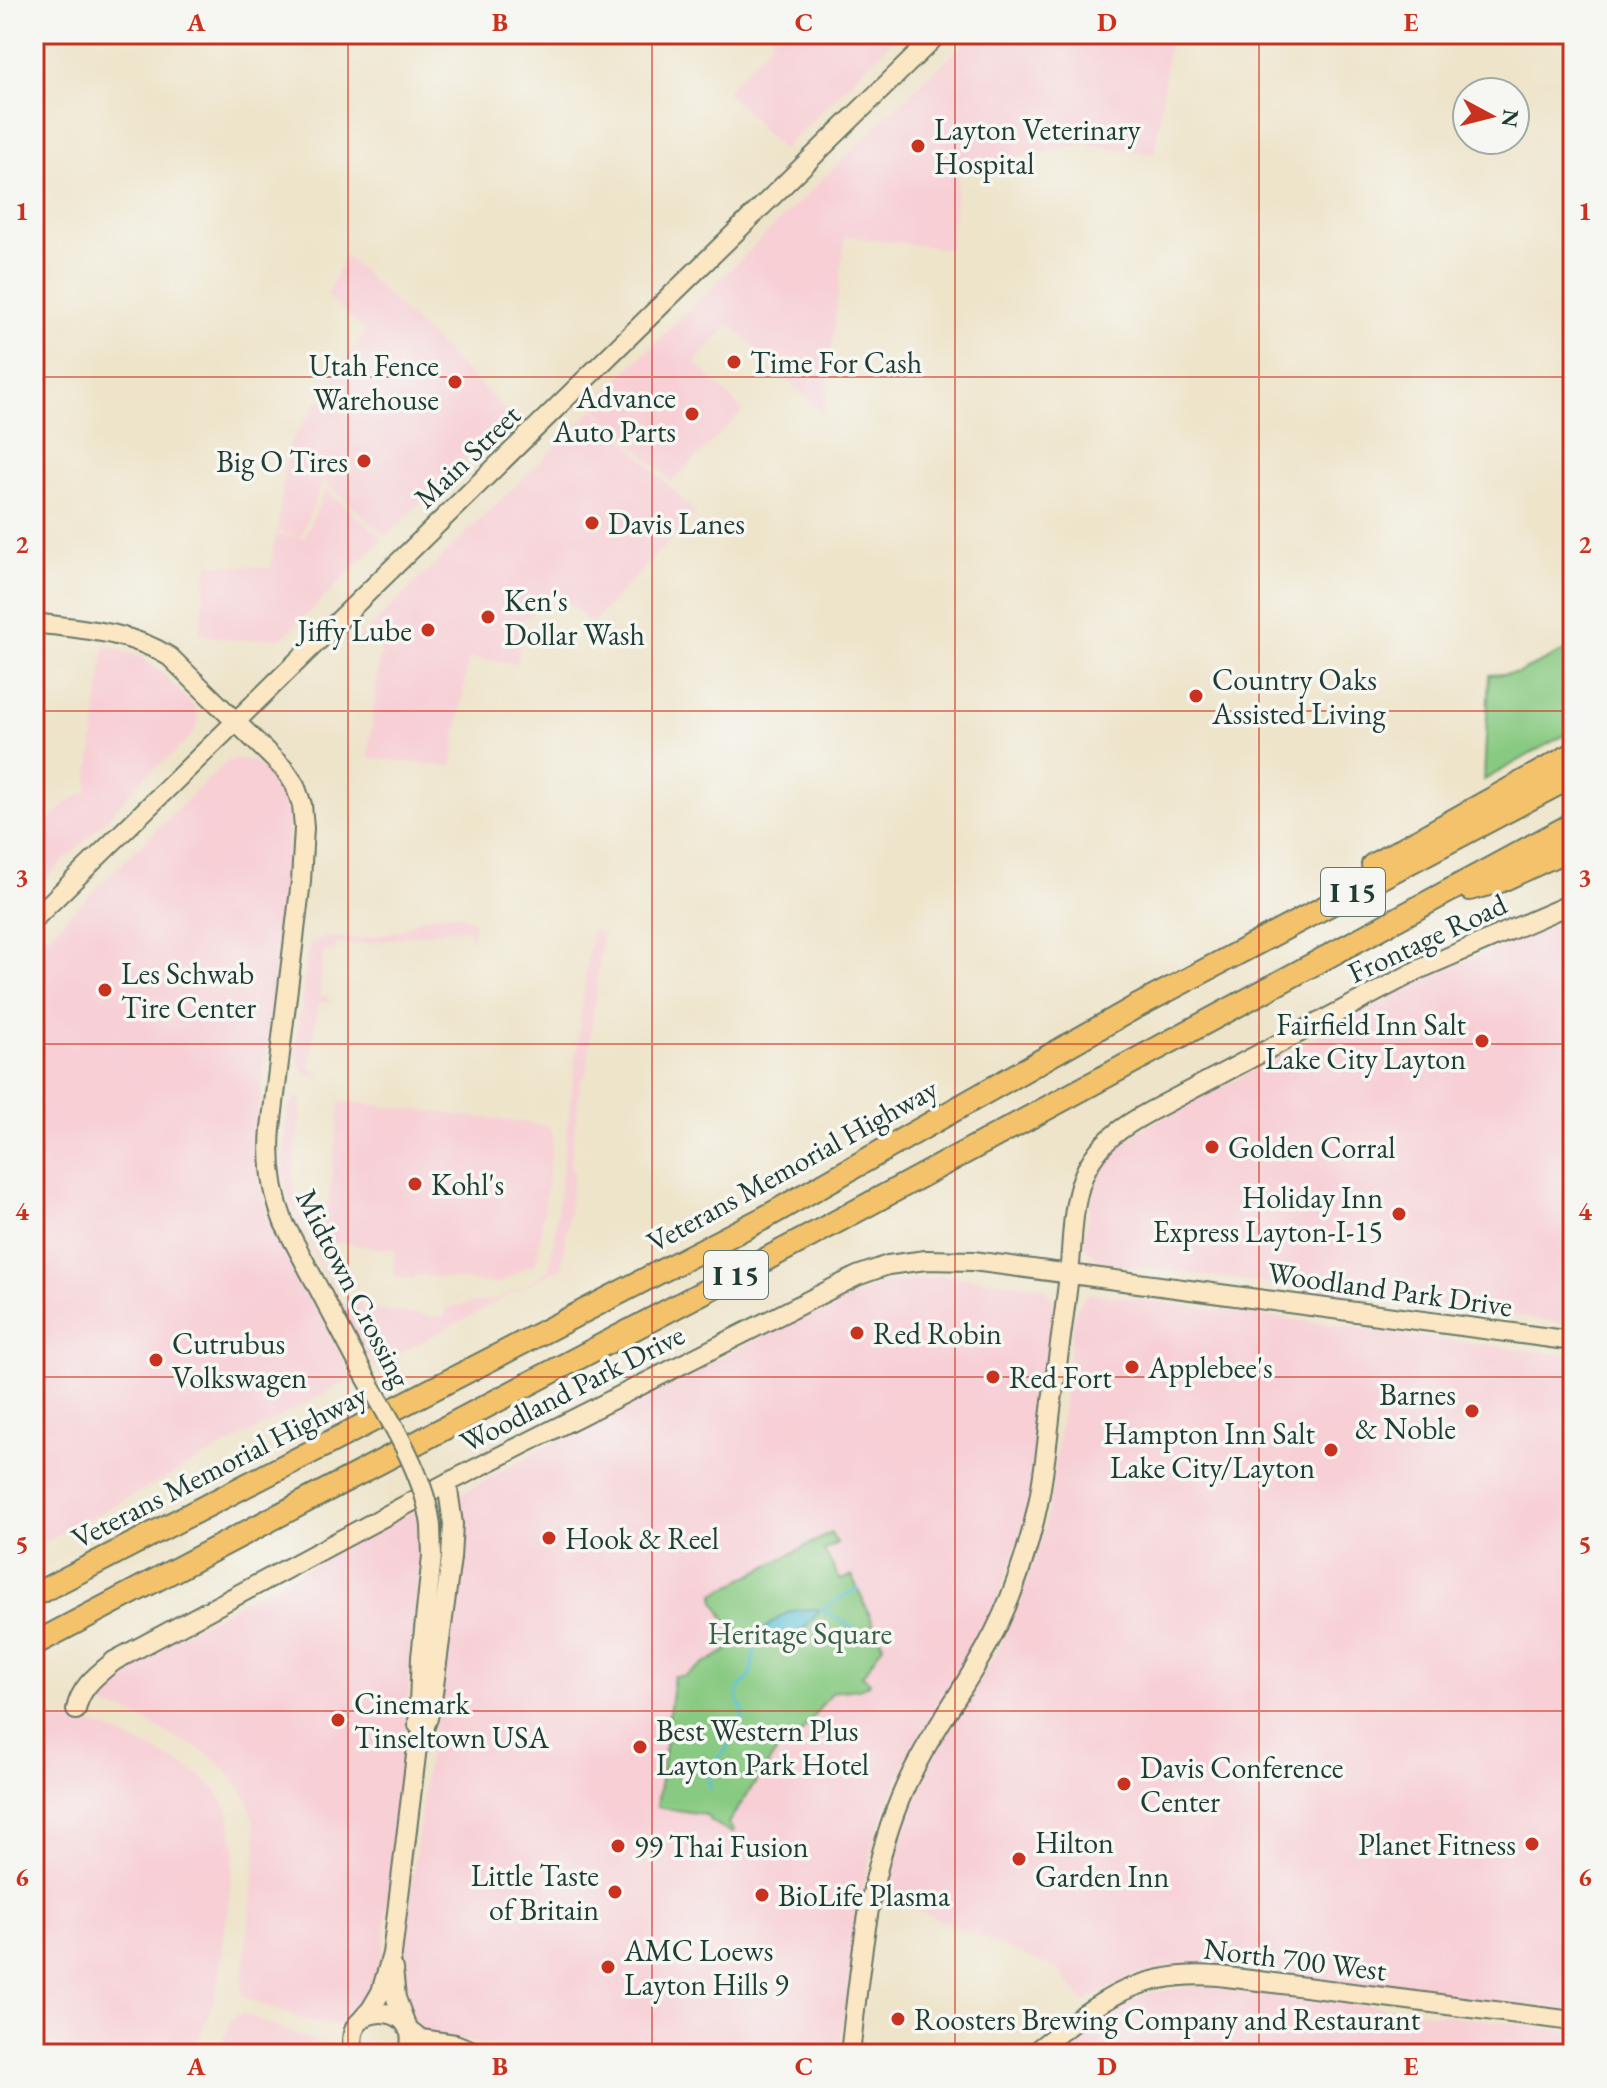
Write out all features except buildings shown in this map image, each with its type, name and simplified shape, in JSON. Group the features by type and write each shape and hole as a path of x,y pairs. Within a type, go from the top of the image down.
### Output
{"highway":[{"path":"1132,1009 1163,982 1573,754"},
{"name":"Veterans Memorial Highway","path":"34,1595 766,1217 1132,1009 1573,776"},
{"name":"I 15","path":"34,1644 810,1236 1573,824"},
{"path":"1434,898 1500,881 1573,847"}],"street":[{"name":"Main Street","path":"34,919 938,34"},
{"name":"Midtown Crossing","path":"34,623 129,637 157,648 237,721 289,775 299,794 304,816 301,881 270,1137 270,1169 287,1227 425,1494 431,1526 432,1560 421,1652 417,1747"},
{"name":"Frontage Road","path":"1069,1274 1079,1191 1084,1174 1100,1148 1122,1128 1441,959 1573,903"},
{"name":"Woodland Park Drive","path":"76,1710 90,1680 114,1661 447,1483 857,1276 888,1265 926,1260 973,1261 1573,1341"},
{"path":"850,2054 866,1922 886,1839 920,1756 998,1625 1016,1585 1029,1542 1042,1477 1069,1274"},
{"path":"355,2054 353,2032 381,1992 392,1954 417,1747 433,1693 451,1558 453,1529 447,1483"},
{"path":"392,1954 395,1993 411,2042 408,2054"},
{"name":"North 700 West","path":"1032,2054 1110,1997 1149,1981 1183,1975 1219,1976 1573,2021"},
{"path":"363,2018 385,2013 398,2017 421,2039 455,2044 481,2054"}],"shaded area":[{"path":"774,34 899,34 782,150 726,91 773,41 771,38"},
{"path":"975,34 1170,34 1155,154 1082,144 959,169 950,249 845,236 824,415 730,324 695,362 743,411 672,482 592,405 903,100"},
{"path":"345,255 511,415 386,536 323,481 301,536 277,532 288,446 365,331 327,296"},
{"path":"594,409 696,513 591,624 557,591 523,621 517,663 468,658 452,767 368,758 381,647 358,644 356,641"},
{"path":"325,489 383,539 284,637 235,640 199,634 208,564 271,568 276,534 304,538"},
{"path":"105,645 141,657 161,672 195,708 197,726 192,735 146,775 102,824 34,890 34,835 71,799 87,792"},
{"path":"237,758 254,761 274,781 285,800 289,821 285,892 256,1133 260,1184 273,1227 353,1378 34,1548 34,950 222,766"},
{"path":"439,914 457,914 474,921 473,938 469,938 469,929 450,929 364,944 336,944 334,951 324,951 319,995 329,1000 318,1002 310,1069 318,1071 319,1075 304,1072 295,1053 311,943 324,937 355,939 381,935"},
{"path":"1573,916 1573,1324 1101,1262 1083,1246 1093,1187 1103,1165 1113,1151 1141,1129 1442,971"},
{"path":"591,931 603,933 586,1076 581,1080 570,1167 574,1172 562,1267 374,1367 289,1203 281,1169 289,1105 295,1098 302,1098 293,1175 302,1224 343,1306 359,1296 361,1308 444,1317 447,1308 501,1298 533,1281 548,1270 551,1260"},
{"name":"Kohl's","path":"340,1101 549,1128 553,1137 535,1263 497,1284 415,1275 414,1279 393,1277 395,1250 332,1242 325,1234"},
{"path":"942,1276 1043,1287 1055,1302 1042,1408 1030,1493 1009,1569 971,1654 918,1739 890,1797 874,1842 861,1892 839,2054 558,2054 424,2036 403,2008 399,1963 407,1925 426,1770 441,1689 461,1494 540,1449 778,1328 881,1284"},
{"path":"1089,1293 1573,1356 1573,2011 1331,1982 1250,1967 1187,1965 1134,1975 1084,2002 1058,1970 882,1896 893,1852 918,1786 942,1739 996,1653 1030,1573 1051,1495 1075,1310"},
{"path":"415,1510 421,1538 420,1565 410,1651 406,1750 380,1982 358,2016 349,2022 337,2025 316,2023 241,1994 257,1846 255,1827 245,1795 208,1754 127,1712 100,1705 95,1701 93,1691 113,1670"},
{"path":"34,1721 83,1722 110,1730 187,1767 216,1790 230,1815 235,1848 219,1980 193,2054 34,2054"},
{"path":"1194,1986 1573,2031 1573,2054 1051,2054 1106,2012 1147,1993"},
{"path":"240,2013 338,2047 348,2054 217,2054 232,2018"}],"green space":[{"path":"1573,647 1573,730 1484,780 1489,675 1518,673"},
{"name":"Heritage Square","path":"831,1533 837,1543 824,1550 840,1580 852,1576 883,1645 862,1676 870,1682 862,1688 831,1693 797,1739 788,1735 728,1823 734,1831 732,1833 703,1814 657,1807 674,1676 684,1676 728,1650 723,1640 733,1633 714,1594"}],"water":[{"path":"796,1610 821,1610 800,1632 756,1639 784,1615"}],"waterway":[{"path":"821,1610 858,1588"},
{"path":"821,1610 861,1634"},
{"path":"710,1790 708,1767 727,1749 732,1732 743,1717 737,1699 738,1691 751,1674 756,1639"}],"place":[{"name":"Layton Veterinary Hospital","path":"918,146"},
{"name":"Time For Cash","path":"734,362"},
{"name":"Utah Fence Warehouse","path":"455,382"},
{"name":"Advance Auto Parts","path":"692,414"},
{"name":"Big O Tires","path":"364,461"},
{"name":"Davis Lanes","path":"592,523"},
{"name":"Ken's Dollar Wash","path":"488,617"},
{"name":"Jiffy Lube","path":"428,630"},
{"name":"Country Oaks Assisted Living","path":"1196,696"},
{"name":"Les Schwab Tire Center","path":"105,990"},
{"name":"Fairfield Inn Salt Lake City Layton","path":"1482,1041"},
{"name":"Golden Corral","path":"1212,1147"},
{"name":"Kohl's","path":"415,1184"},
{"name":"Holiday Inn Express Layton-I-15","path":"1399,1214"},
{"name":"Red Robin","path":"857,1333"},
{"name":"Cutrubus Volkswagen","path":"156,1360"},
{"name":"Applebee's","path":"1132,1367"},
{"name":"Red Fort","path":"993,1377"},
{"name":"Barnes & Noble","path":"1472,1411"},
{"name":"Hampton Inn Salt Lake City/Layton","path":"1331,1450"},
{"name":"Hook & Reel","path":"549,1538"},
{"name":"Cinemark Tinseltown USA","path":"338,1720"},
{"name":"Best Western Plus Layton Park Hotel","path":"640,1747"},
{"name":"Davis Conference Center","path":"1124,1784"},
{"name":"Planet Fitness","path":"1532,1844"},
{"name":"99 Thai Fusion","path":"618,1846"},
{"name":"Hilton Garden Inn","path":"1019,1859"},
{"name":"Little Taste of Britain","path":"615,1892"},
{"name":"BioLife Plasma","path":"762,1895"},
{"name":"AMC Loews Layton Hills 9","path":"608,1967"},
{"name":"Roosters Brewing Company and Restaurant","path":"898,2019"}]}
